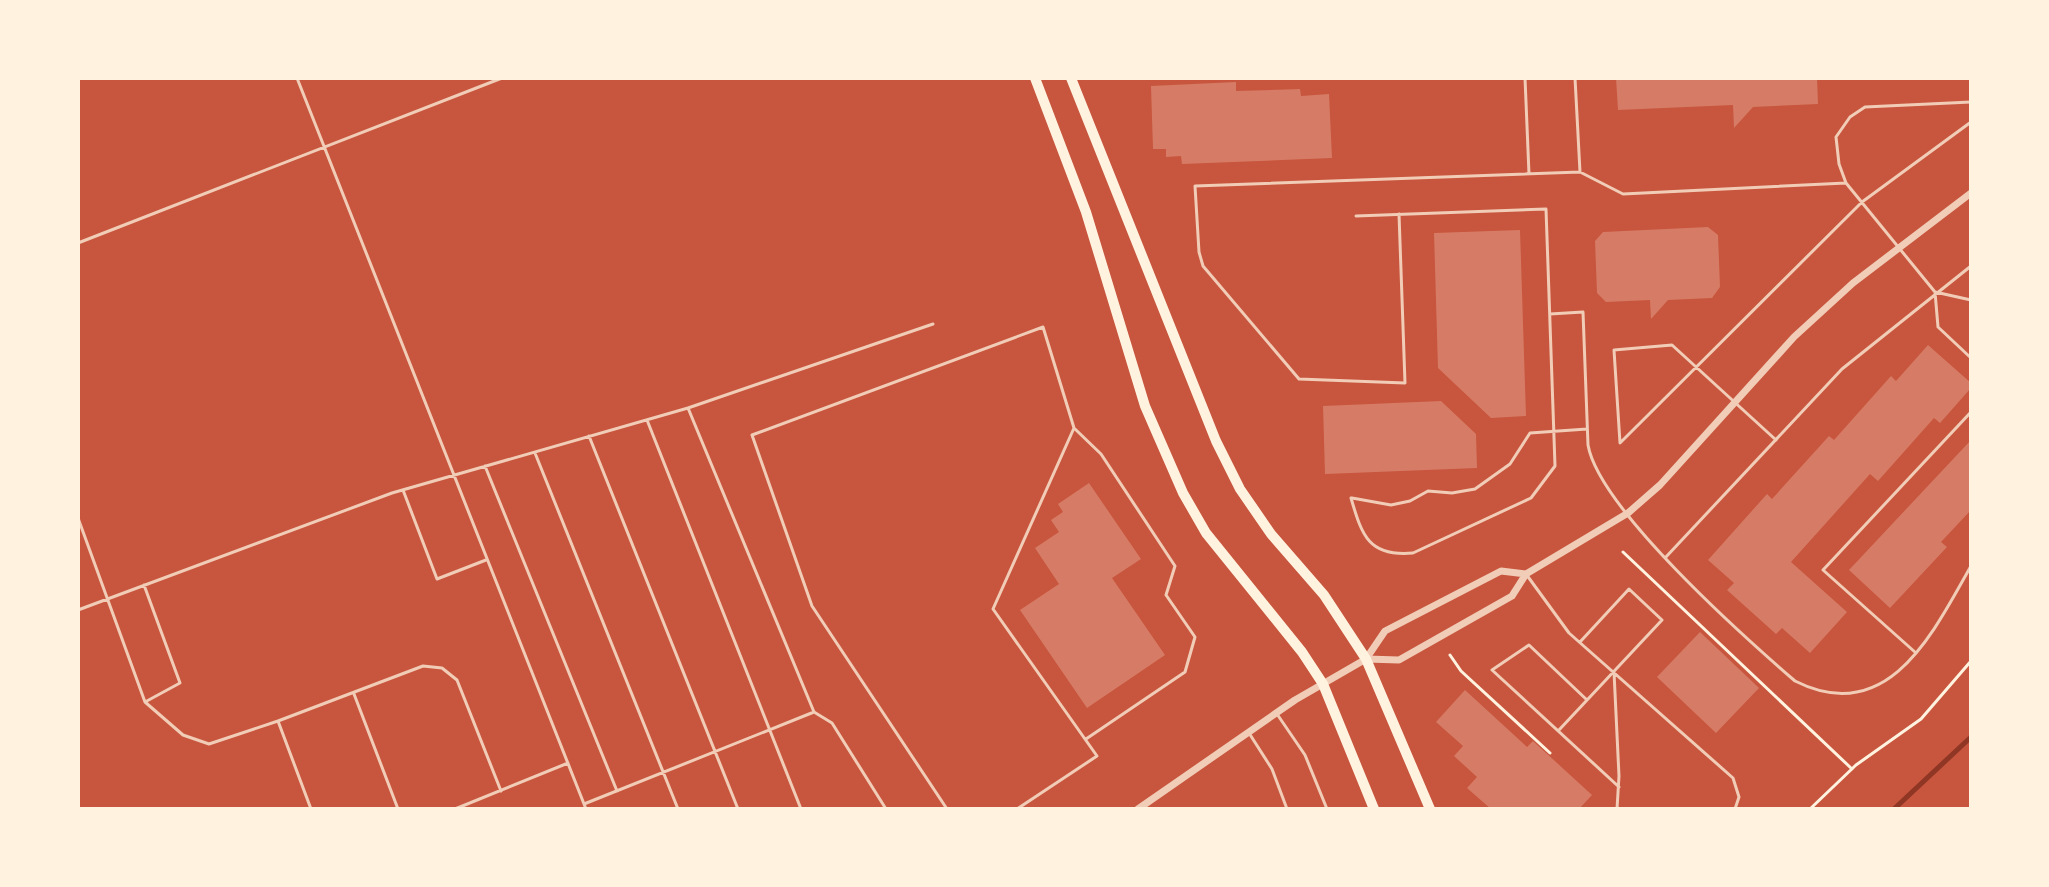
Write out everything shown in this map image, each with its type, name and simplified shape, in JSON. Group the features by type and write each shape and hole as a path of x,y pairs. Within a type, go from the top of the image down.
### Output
{"main road":[{"path":"1035,78 1086,212 1145,406 1183,493 1206,533 1302,652 1323,684 1374,809"},
{"path":"1071,78 1222,453 1240,489 1271,534 1324,595 1366,659 1430,809"}],"street":[{"path":"1366,659 1399,660 1512,596 1526,574 1628,513 1660,485 1794,337 1898,248 1971,193"},
{"path":"1138,809 1277,713 1366,659 1385,631 1501,571 1526,574"}],"lane":[{"path":"297,78 585,806 814,712"},
{"path":"78,243 502,78"},
{"path":"1525,78 1529,174"},
{"path":"1575,78 1580,172"},
{"path":"1971,102 1865,107 1850,117 1836,137 1839,164 1846,183 1935,292 1938,327 1971,358"},
{"path":"1776,440 1695,367 1672,345 1614,350 1620,443 1695,367 1862,202 1971,122"},
{"path":"1399,214 1405,383 1299,379 1203,266 1199,252 1195,186 1580,172 1623,194 1846,183"},
{"path":"1356,216 1546,209 1553,432 1555,466 1531,498 1413,553 1393,555 1380,551 1359,528 1351,498 1391,505 1410,501 1428,491 1475,489 1510,464 1530,433 1553,432 1587,429"},
{"path":"1665,558 1842,369 1971,266"},
{"path":"1935,292 1971,300"},
{"path":"1550,314 1583,312 1590,460 1665,558 1786,673 1816,691 1846,694 1881,683 1897,673 1939,624 1971,566"},
{"path":"78,610 403,490 688,408 933,324"},
{"path":"947,809 812,606 752,435 1043,327 1074,428 1101,454 1175,566 1166,595 1195,637 1185,672 1086,739"},
{"path":"688,408 814,712 832,723 886,809"},
{"path":"1916,653 1823,570 1971,412"},
{"path":"647,420 767,731 801,809"},
{"path":"1017,809 1097,756 993,609 1074,428"},
{"path":"589,436 738,809"},
{"path":"534,452 678,809"},
{"path":"485,466 617,791"},
{"path":"403,490 437,579 488,560"},
{"path":"78,518 145,702 183,735 209,744 354,694 423,666 433,666 451,673 461,689 501,791"},
{"path":"1526,574 1580,642 1733,778 1739,797 1735,809"},
{"path":"144,585 180,683 145,702"},
{"path":"1559,730 1662,620 1629,589 1580,642"},
{"path":"1587,700 1529,645 1492,670 1619,787"},
{"path":"1614,672 1619,787 1617,809"},
{"path":"354,694 398,809"},
{"path":"1277,713 1305,755 1327,809"},
{"path":"278,721 311,809"},
{"path":"1249,733 1272,769 1287,809"},
{"path":"455,809 568,763"}],"path":[{"path":"1623,552 1852,769"},
{"path":"1450,655 1461,671 1550,753"},
{"path":"1810,809 1852,769 1921,719 1971,661"}],"building":[{"path":"1616,78 1817,78 1818,104 1753,107 1734,128 1733,105 1618,110"},
{"path":"1236,82 1236,91 1300,89 1301,96 1329,94 1332,158 1182,164 1181,156 1166,157 1166,149 1153,149 1151,86"},
{"path":"1708,227 1718,235 1720,287 1712,298 1668,300 1651,319 1650,300 1606,302 1597,293 1595,241 1603,232"},
{"path":"1520,230 1526,416 1491,418 1438,368 1434,233"},
{"path":"1928,345 1971,383 1971,388 1940,423 1934,418 1878,481 1870,474 1791,562 1847,612 1810,653 1782,628 1776,634 1727,590 1734,583 1708,560 1767,494 1772,499 1829,436 1834,440 1891,376 1896,381"},
{"path":"1441,401 1476,434 1477,468 1325,474 1323,406"},
{"path":"1971,440 1971,510 1941,542 1947,547 1890,608 1849,570"},
{"path":"1089,483 1141,559 1112,578 1165,655 1087,708 1020,610 1059,584 1035,548 1059,532 1051,520 1063,512 1058,504"},
{"path":"1700,632 1759,688 1716,733 1657,677"},
{"path":"1465,690 1527,747 1533,741 1592,795 1579,809 1491,809 1467,788 1477,777 1454,756 1463,746 1436,722"}],"waterway":[{"path":"1894,809 1971,737"}]}
